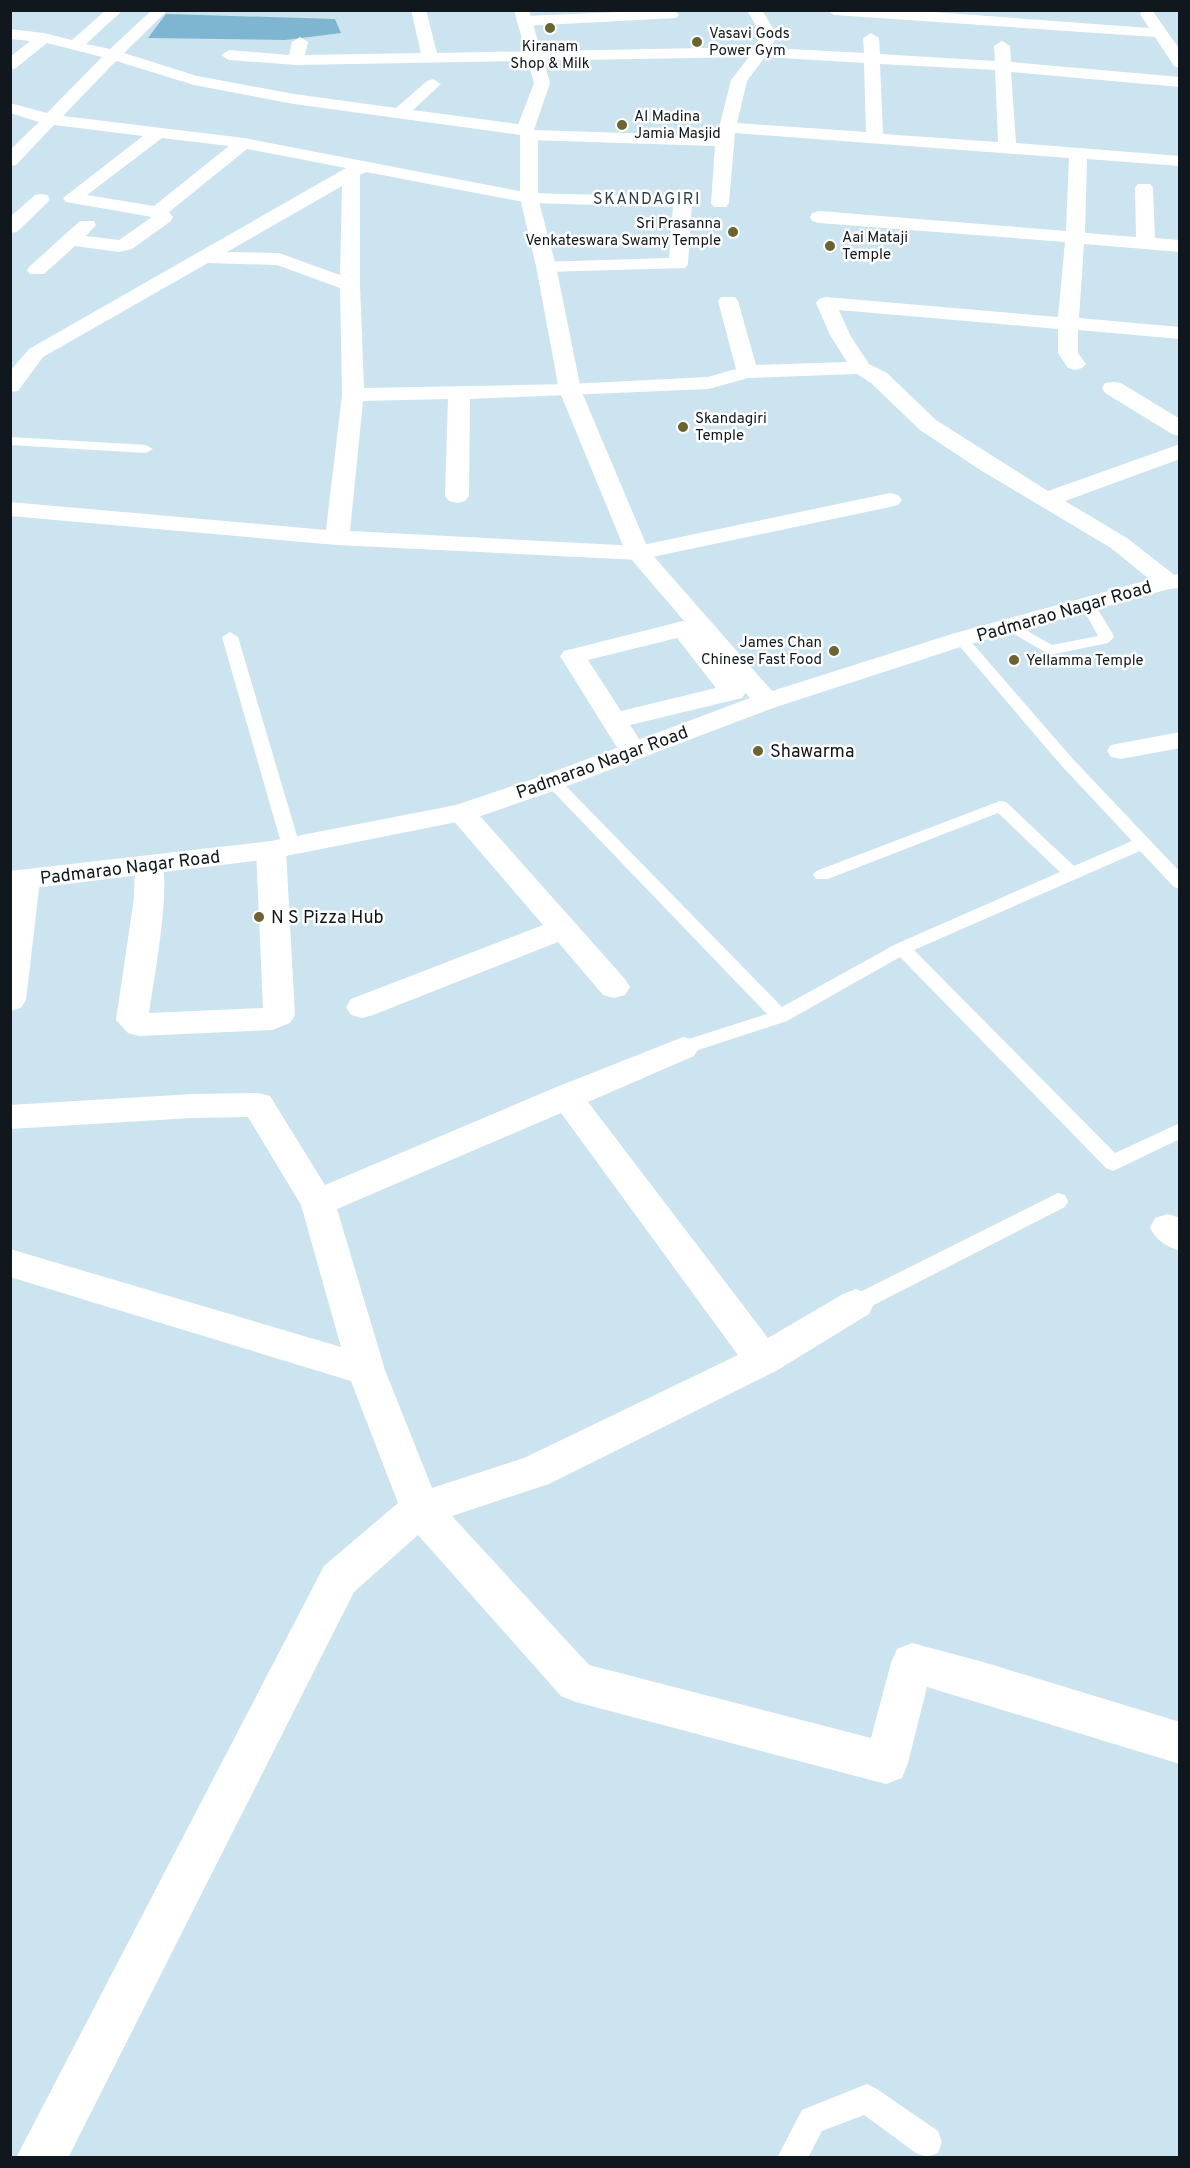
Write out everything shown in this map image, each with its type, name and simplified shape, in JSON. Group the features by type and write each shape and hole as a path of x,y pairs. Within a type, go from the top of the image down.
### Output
{"street":[{"path":"74,46 116,10"},
{"path":"10,161 113,55 161,10"},
{"path":"418,10 430,58"},
{"path":"720,203 726,134 739,80 761,52 769,35 754,10"},
{"path":"834,10 1168,36"},
{"path":"1145,10 1168,36 1179,63"},
{"path":"871,13 875,138"},
{"path":"671,15 522,16 542,83 527,133 529,198 546,266 570,390 638,554 767,701"},
{"path":"1000,22 1007,146"},
{"path":"10,34 44,38 113,55 194,80 294,99 527,133 726,134 875,138 1179,160"},
{"path":"10,65 44,38"},
{"path":"296,60 300,42"},
{"path":"229,55 296,60 334,60 761,52 1003,66 1104,83 1179,82"},
{"path":"294,99 334,60"},
{"path":"400,113 433,84"},
{"path":"10,108 51,120 244,143 357,170 529,198 683,202 678,264 546,266"},
{"path":"10,132 38,134"},
{"path":"69,239 119,246 164,217 158,212 72,198 158,133"},
{"path":"158,212 244,143"},
{"path":"1075,364 1068,353 1068,323 1075,238 1078,153"},
{"path":"10,386 36,353 357,170"},
{"path":"337,538 353,395 350,285 357,170"},
{"path":"1144,188 1146,244"},
{"path":"10,228 41,199"},
{"path":"37,270 69,239 112,204"},
{"path":"819,217 1179,246"},
{"path":"202,257 279,259 350,285"},
{"path":"728,301 747,372"},
{"path":"1176,586 1119,543 990,466 928,425 879,378 861,368 840,335 826,303 1179,333"},
{"path":"353,395 570,390 709,383 747,372 861,368"},
{"path":"1113,388 1179,429"},
{"path":"457,496 459,393"},
{"path":"1048,499 1179,451"},
{"path":"10,509 337,538 638,554 890,500"},
{"name":"Padmarao Nagar Road","path":"18,880 281,848 462,813 552,782 767,701 961,639 1088,604 1176,586"},
{"path":"614,721 733,692 683,629 573,656 614,721 633,751"},
{"path":"1121,751 1179,740"},
{"path":"462,813 614,987"},
{"path":"150,865 149,898 133,1023 140,1025 272,1019 279,1015 281,848"},
{"path":"10,1000 18,880"},
{"path":"362,1007 563,929"},
{"path":"318,1203 683,1048"},
{"path":"566,1096 763,1360"},
{"path":"10,1117 192,1106 258,1105 318,1203 366,1370 420,1509 576,1682 886,1764 912,1663 1179,1743"},
{"path":"10,1263 366,1370"},
{"path":"40,2157 339,1579 420,1509 535,1472 763,1360 856,1304"}],"lane":[{"path":"10,441 146,449"},
{"path":"1010,627 1050,650 1103,640 1106,637 1105,634 1088,604"},
{"path":"230,637 281,848"},
{"path":"961,639 1066,761 1179,883"},
{"path":"552,782 780,1016"},
{"path":"822,875 1000,806 1073,875"},
{"path":"683,1048 780,1016 902,948 1143,843"},
{"path":"902,948 1113,1163 1179,1130"},
{"path":"856,1304 1058,1202"},
{"path":"792,2157 812,2120 867,2099 927,2142"}],"shaded area":[{"path":"166,14 335,19 341,33 285,40 148,38"}],"place":[{"name":"Kiranam Shop & Milk","path":"550,28"},
{"name":"Vasavi Gods Power Gym","path":"697,42"},
{"name":"Al Madina Jamia Masjid","path":"622,125"},
{"name":"Sri Prasanna Venkateswara Swamy Temple","path":"733,232"},
{"name":"Aai Mataji Temple","path":"830,246"},
{"name":"Skandagiri Temple","path":"683,427"},
{"name":"James Chan Chinese Fast Food","path":"834,651"},
{"name":"Yellamma Temple","path":"1014,660"},
{"name":"Shawarma","path":"758,751"},
{"name":"N S Pizza Hub","path":"259,917"}],"district":[{"name":"SKANDAGIRI","path":"647,198"}]}
